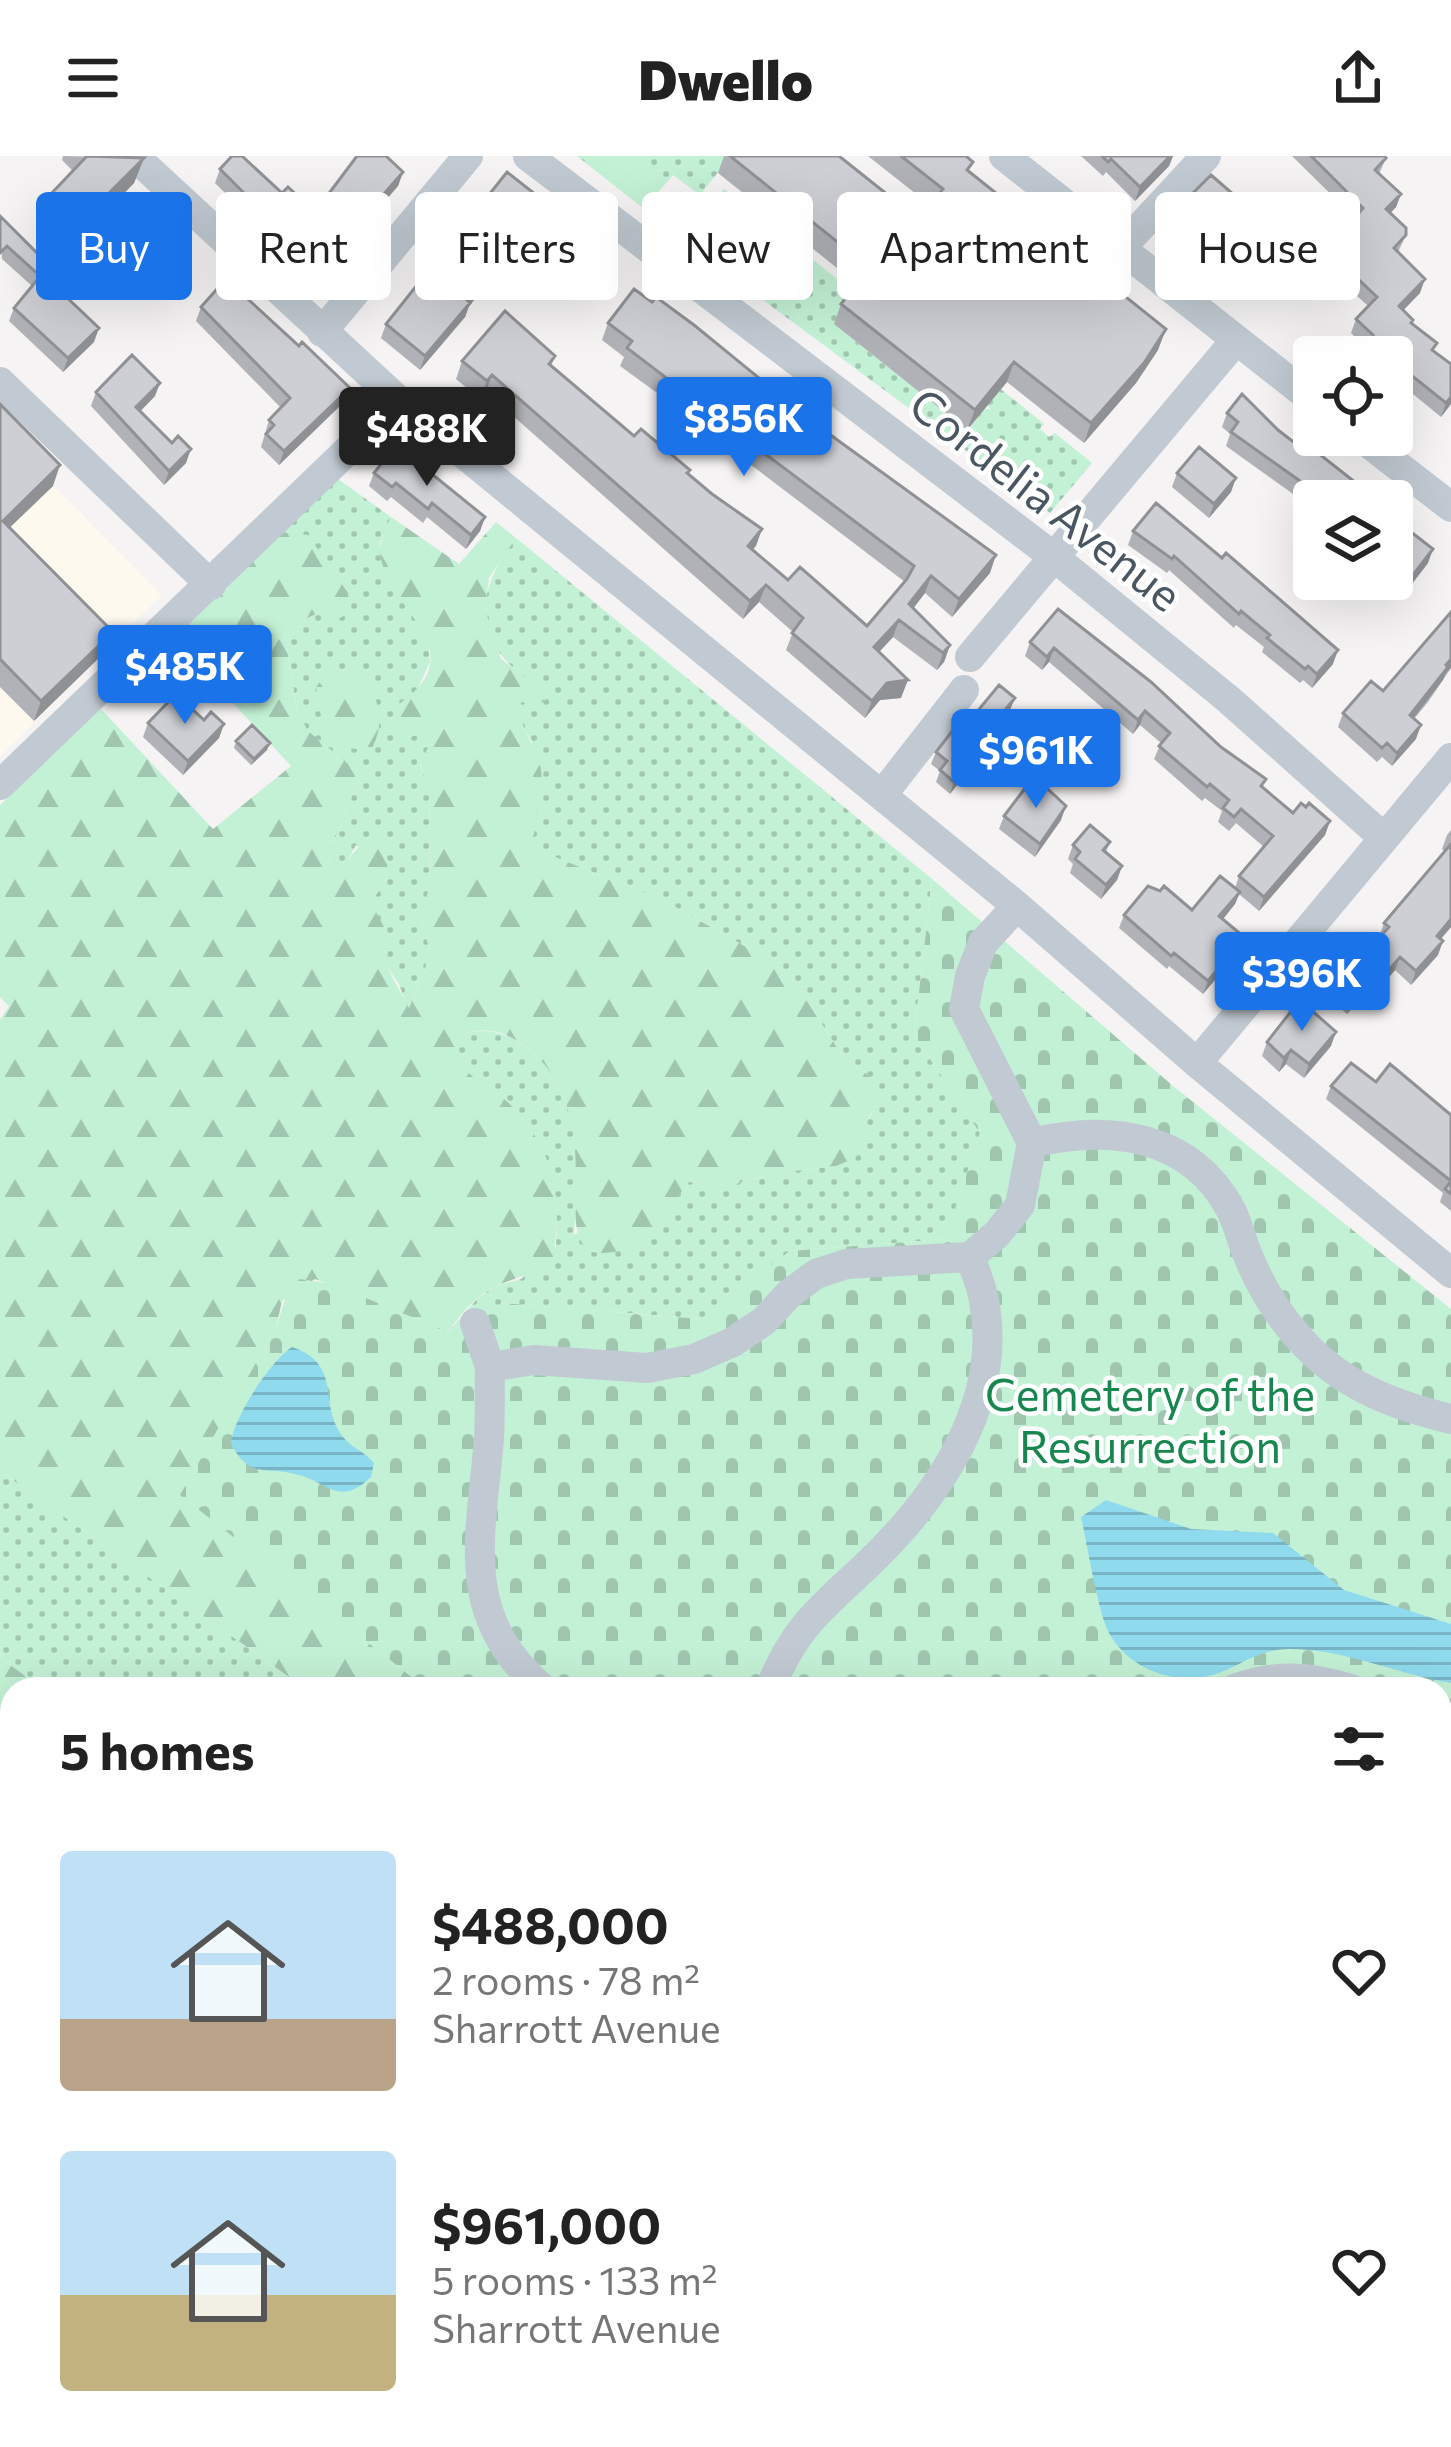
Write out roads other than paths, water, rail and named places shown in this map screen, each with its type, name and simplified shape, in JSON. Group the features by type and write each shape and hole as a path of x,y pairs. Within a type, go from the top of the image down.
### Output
{"street":[{"path":"134,156 398,401 1017,906 1197,1064 1451,1274"},
{"path":"322,332 468,156"},
{"name":"Cordelia Avenue","path":"528,156 1054,557 1228,699 1384,838"},
{"path":"1004,156 1049,192"},
{"path":"1131,237 1206,156"},
{"path":"1131,258 1293,384"},
{"path":"970,657 1236,340"},
{"path":"0,382 211,585"},
{"path":"0,785 398,401"},
{"path":"1385,456 1451,507"},
{"path":"882,795 964,690"},
{"path":"1197,1064 1451,758"},
{"path":"490,1367 534,1360 647,1368 694,1359 764,1322 789,1294 816,1274 861,1263 970,1257 997,1234 1020,1205 1032,1143 964,1010 983,943 1017,906"},
{"path":"1032,1143 1102,1132 1166,1146 1217,1189 1232,1211 1258,1277 1300,1340 1364,1391 1402,1408 1451,1419"},
{"path":"776,1677 798,1631 909,1522 950,1467 976,1407 987,1346 985,1301 970,1257"},
{"path":"475,1323 490,1367 478,1573 497,1637 529,1677"},
{"path":"1269,1677 1309,1677"}],"water":[{"path":"292,1347 318,1364 335,1424 374,1463 371,1477 360,1486 342,1492 299,1475 260,1470 245,1463 231,1444 254,1391"},
{"path":"1106,1500 1191,1529 1273,1533 1344,1590 1451,1624 1451,1677 1424,1677 1351,1657 1289,1649 1266,1652 1201,1677 1153,1671 1128,1656 1109,1633 1081,1517"}],"park label":[{"name":"Cemetery of the Resurrection","path":"1150,1418"}]}
